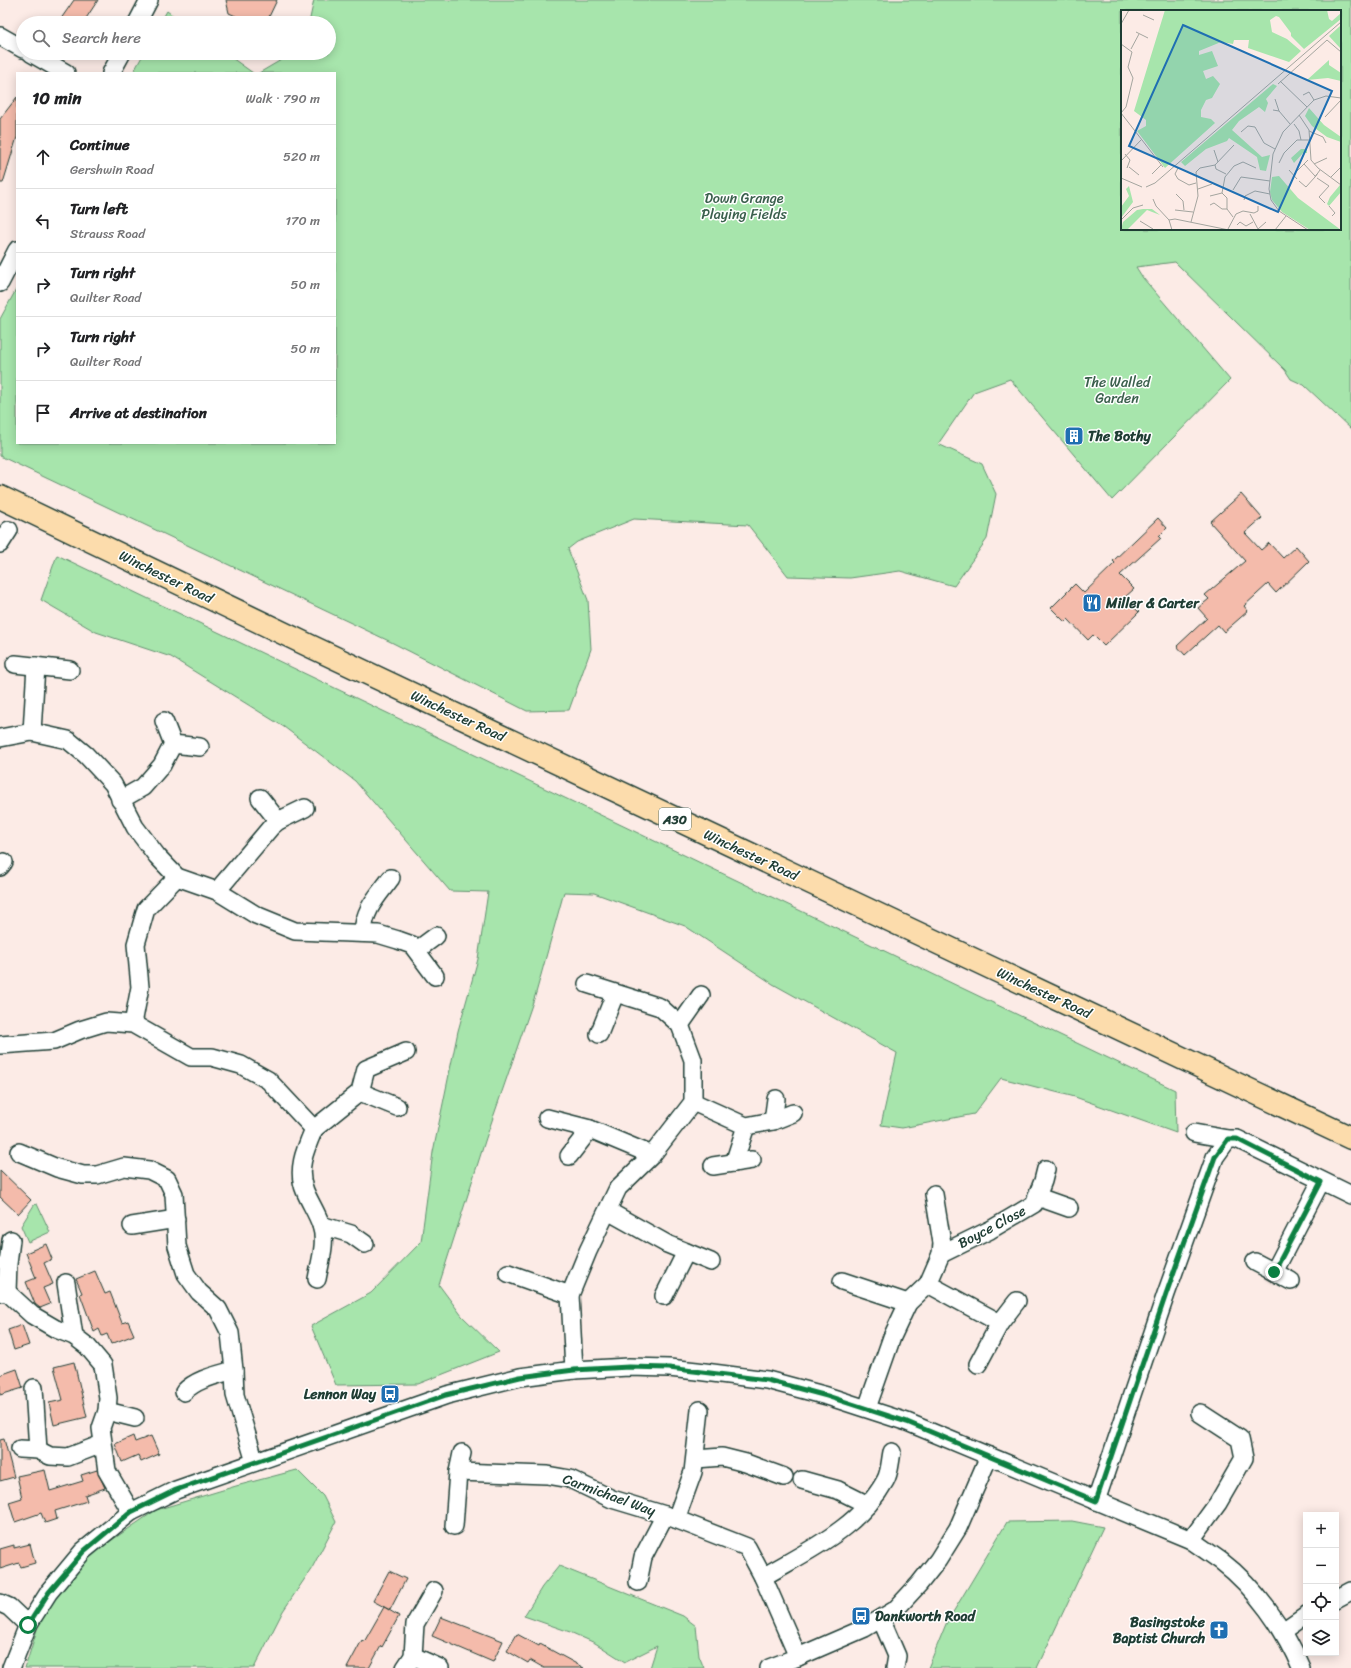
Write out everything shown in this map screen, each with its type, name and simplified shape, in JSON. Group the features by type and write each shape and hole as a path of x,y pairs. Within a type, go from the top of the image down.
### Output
{"main road":[{"name":"Winchester Road","path":"0,497 324,653 1351,1138"}],"street":[{"path":"141,16 149,0"},
{"path":"0,36 16,45"},
{"path":"43,60 64,72"},
{"path":"112,72 118,60"},
{"path":"0,283 16,252"},
{"path":"0,544 9,530"},
{"path":"15,664 70,670"},
{"path":"32,732 36,666"},
{"path":"120,800 143,787 162,765 173,744 164,721"},
{"path":"0,738 32,732 68,740 86,755 113,784 134,826 157,856 177,877 217,891 256,916 295,931 378,934 412,945 435,976"},
{"path":"173,744 200,747"},
{"path":"260,798 278,821"},
{"path":"217,891 271,827 278,821 305,808"},
{"path":"133,1024 140,987 136,944 146,909 177,877"},
{"path":"363,933 364,920 368,910 391,878"},
{"path":"417,950 436,936"},
{"path":"574,1370 570,1295 618,1188 652,1155 693,1102 693,1060 680,1025 660,1007 587,984"},
{"path":"599,1034 615,994"},
{"path":"680,1025 701,995"},
{"path":"0,1045 54,1041 80,1030 106,1022 133,1024 192,1057 212,1056 241,1065 268,1080 314,1130"},
{"path":"317,1279 324,1243 321,1225 304,1190 300,1169 307,1146 314,1130 360,1092 366,1069 406,1052"},
{"path":"360,1092 397,1107"},
{"path":"773,1121 776,1099"},
{"path":"693,1102 746,1126 773,1121 793,1113"},
{"path":"547,1118 590,1129 652,1155"},
{"path":"734,1163 746,1126"},
{"path":"569,1156 590,1129"},
{"path":"1194,1133 1228,1139 1237,1139 1321,1182 1351,1195"},
{"path":"1096,1501 1166,1294 1215,1157 1228,1139"},
{"path":"19,1152 57,1168 83,1175 97,1175 124,1168 149,1170 167,1178 174,1194 177,1246 186,1274 199,1292 218,1310 230,1333 235,1395 255,1462"},
{"path":"713,1166 752,1160"},
{"name":"Boyce Close","path":"941,1254 990,1230 1034,1204 1038,1197 1046,1169"},
{"path":"1274,1272 1321,1182"},
{"name":"Boyce Close","path":"867,1408 892,1337 908,1303 928,1284 941,1254 942,1243 934,1194"},
{"name":"Boyce Close","path":"1038,1197 1069,1208"},
{"path":"608,1211 667,1244 711,1262"},
{"path":"132,1226 176,1219"},
{"path":"321,1225 351,1234 365,1244"},
{"path":"11,1240 3,1292 32,1315 74,1336 87,1346 102,1365 108,1398 107,1411 101,1428 102,1444 107,1471 131,1512"},
{"path":"664,1296 686,1252"},
{"path":"1255,1262 1291,1281"},
{"path":"508,1274 520,1276 570,1295"},
{"path":"842,1281 908,1303"},
{"path":"66,1284 74,1336"},
{"path":"928,1284 1000,1323"},
{"path":"978,1364 1000,1323 1017,1301"},
{"path":"11,1668 28,1625 49,1592 84,1551 131,1512 176,1490 446,1395 520,1377 574,1370 629,1367 669,1368 767,1380 867,1408 907,1422 1191,1540 1222,1562 1260,1600 1283,1631 1301,1668"},
{"path":"184,1392 189,1386 234,1370"},
{"path":"34,1388 38,1450"},
{"name":"Carmichael Way","path":"638,1582 643,1557 671,1517 693,1472 696,1459 696,1433 700,1410"},
{"path":"107,1411 135,1418"},
{"path":"1191,1540 1218,1503 1244,1458 1240,1439 1200,1413"},
{"path":"20,1449 38,1450 50,1456 68,1457 102,1444"},
{"path":"763,1577 847,1526 868,1505 886,1480 892,1452"},
{"path":"454,1526 458,1472 462,1453"},
{"path":"769,1668 866,1628 895,1610 919,1584 938,1560 958,1528 989,1456"},
{"path":"696,1459 722,1457 746,1463 784,1477"},
{"name":"Carmichael Way","path":"458,1472 547,1475 570,1479 612,1499 671,1517 747,1547 763,1577 798,1657"},
{"path":"802,1480 838,1490 868,1505"},
{"path":"434,1591 415,1624 409,1662 440,1668"},
{"path":"1339,1597 1351,1591"},
{"path":"0,1603 9,1607 28,1625"},
{"path":"1283,1631 1303,1617"},
{"path":"881,1619 896,1656 895,1668"}],"green space":[{"path":"314,0 1351,0 1351,429 1304,385 1291,379 1285,370 1175,262 1136,267 1143,278 1230,380 1112,500 1010,379 974,392 938,444 982,464 996,494 987,539 954,586 900,571 850,578 788,576 748,525 634,519 577,542 568,549 588,600 591,649 569,710 527,711 391,642 0,456 0,319 16,290 16,444 336,444 336,72 261,72 281,60 336,60 336,16 311,16"},
{"path":"167,11 174,16 164,16"},
{"path":"140,60 235,60 252,72 134,72"},
{"path":"57,555 1175,1090 1176,1133 1075,1097 1001,1078 974,1114 902,1128 881,1125 897,1053 773,984 685,926 594,893 564,892 536,993 486,1138 439,1285 462,1316 499,1352 418,1384 336,1385 311,1326 371,1293 421,1242 433,1152 458,1031 478,959 488,892 450,891 355,781 284,727 171,657 96,632 41,600"},
{"path":"37,1204 50,1232 28,1242 21,1226 34,1205"},
{"path":"297,1470 323,1496 336,1522 312,1568 283,1611 254,1668 25,1668 40,1620 81,1561 156,1510 236,1486"},
{"path":"1072,1521 1103,1527 1037,1668 928,1668 946,1624 1007,1522"},
{"path":"559,1566 683,1616 696,1626 699,1656 704,1668 650,1668 657,1646 625,1662 595,1643 570,1632 524,1616 542,1587"}],"building":[{"path":"74,0 98,0 88,16 63,16"},
{"path":"226,0 277,0 269,16 236,16 229,13"},
{"path":"16,98 16,140 3,183 0,183 0,119"},
{"path":"1241,494 1262,518 1245,533 1261,550 1269,543 1283,558 1296,546 1309,561 1276,593 1268,584 1244,606 1248,611 1224,632 1218,625 1185,655 1177,646 1207,618 1198,608 1209,599 1205,595 1245,561 1210,522"},
{"name":"Miller & Carter","path":"1158,518 1167,528 1159,536 1161,538 1120,575 1134,589 1124,598 1139,612 1104,646 1093,635 1088,640 1068,619 1065,622 1051,608 1075,584 1084,593 1115,563 1113,561"},
{"path":"0,1170 31,1200 18,1214 0,1197"},
{"path":"46,1244 52,1259 44,1263 53,1284 43,1288 50,1304 40,1308 35,1304 26,1282 36,1278 26,1253"},
{"path":"95,1271 105,1294 110,1292 122,1323 128,1321 134,1335 111,1344 107,1334 102,1336 99,1329 94,1332 76,1279"},
{"path":"22,1325 29,1345 14,1350 8,1330"},
{"path":"74,1362 87,1417 54,1425 49,1403 63,1400 54,1367"},
{"path":"17,1369 23,1388 0,1395 0,1375"},
{"path":"133,1436 135,1442 151,1436 159,1454 141,1462 138,1455 122,1462 115,1444"},
{"path":"4,1439 14,1477 0,1481 0,1440"},
{"path":"45,1470 50,1491 83,1481 81,1475 97,1470 105,1488 85,1495 87,1501 55,1511 57,1519 45,1523 41,1513 15,1522 9,1502 22,1498 17,1476"},
{"path":"30,1544 35,1563 21,1567 19,1563 0,1569 0,1549 14,1545 14,1548"},
{"path":"389,1571 406,1579 390,1610 373,1601"},
{"path":"384,1607 399,1616 382,1647 381,1646 369,1668 347,1668 362,1640 364,1642"},
{"path":"441,1617 503,1641 493,1662 432,1636"},
{"path":"517,1634 539,1646 540,1644 584,1668 544,1668 530,1660 528,1663 507,1651"}],"place":[{"name":"The Bothy","path":"1074,436"},
{"name":"Miller & Carter","path":"1092,603"},
{"name":"Lennon Way","path":"390,1394"},
{"name":"Dankworth Road","path":"861,1616"},
{"name":"Basingstoke Baptist Church","path":"1219,1630"}],"route":[{"path":"28,1625 49,1592 84,1551 131,1512 176,1490 446,1395 520,1377 574,1370 629,1367 669,1368 767,1380 827,1396 907,1422 1096,1501 1166,1294 1215,1157 1228,1139 1237,1139 1321,1182 1274,1272"}],"park label":[{"name":"Down Grange Playing Fields","path":"744,206"},
{"name":"The Walled Garden","path":"1117,390"}]}
